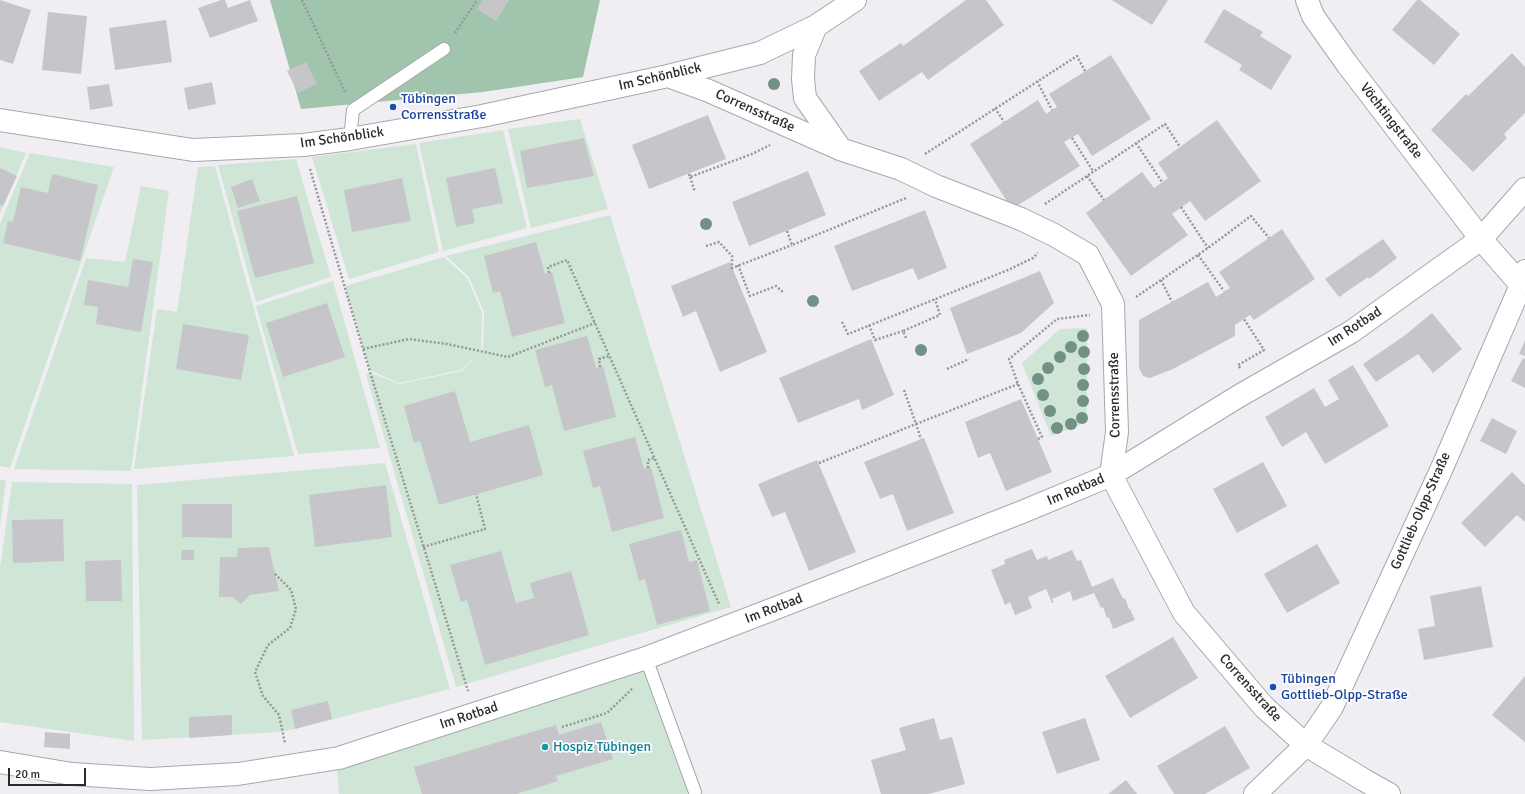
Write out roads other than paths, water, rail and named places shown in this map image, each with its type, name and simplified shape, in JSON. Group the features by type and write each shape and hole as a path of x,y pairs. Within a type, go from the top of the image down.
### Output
{"street":[{"name":"Im Schönblick","path":"0,120 193,150 303,145 350,139 482,116 668,76 760,53 816,26 855,0"},
{"name":"Vöchtingstraße","path":"1307,0 1313,16 1347,64 1481,238"},
{"name":"Corrensstraße","path":"816,26 804,56 803,79 805,98 840,149"},
{"name":"Corrensstraße","path":"668,76 709,91 840,149 901,169 936,186 1021,219 1054,235 1088,255 1113,304 1117,432 1111,475 1184,613 1264,707 1306,745 1389,794"},
{"name":"Im Rotbad","path":"0,762 72,774 150,780 238,774 339,758 475,714 648,664 729,626 1022,512 1111,475 1239,396 1351,332 1481,238 1525,189"},
{"path":"1481,238 1523,278"},
{"name":"Gottlieb-Olpp-Straße","path":"1255,794 1306,745 1332,707 1442,468 1523,278"}],"lane":[{"path":"350,139 353,110 444,49"},
{"path":"648,664 695,792"}],"place":[{"name":"Tübingen Corrensstraße","path":"393,107"},
{"name":"Tübingen Gottlieb-Olpp-Straße","path":"1273,687"},
{"name":"Hospiz Tübingen","path":"545,747"}]}
